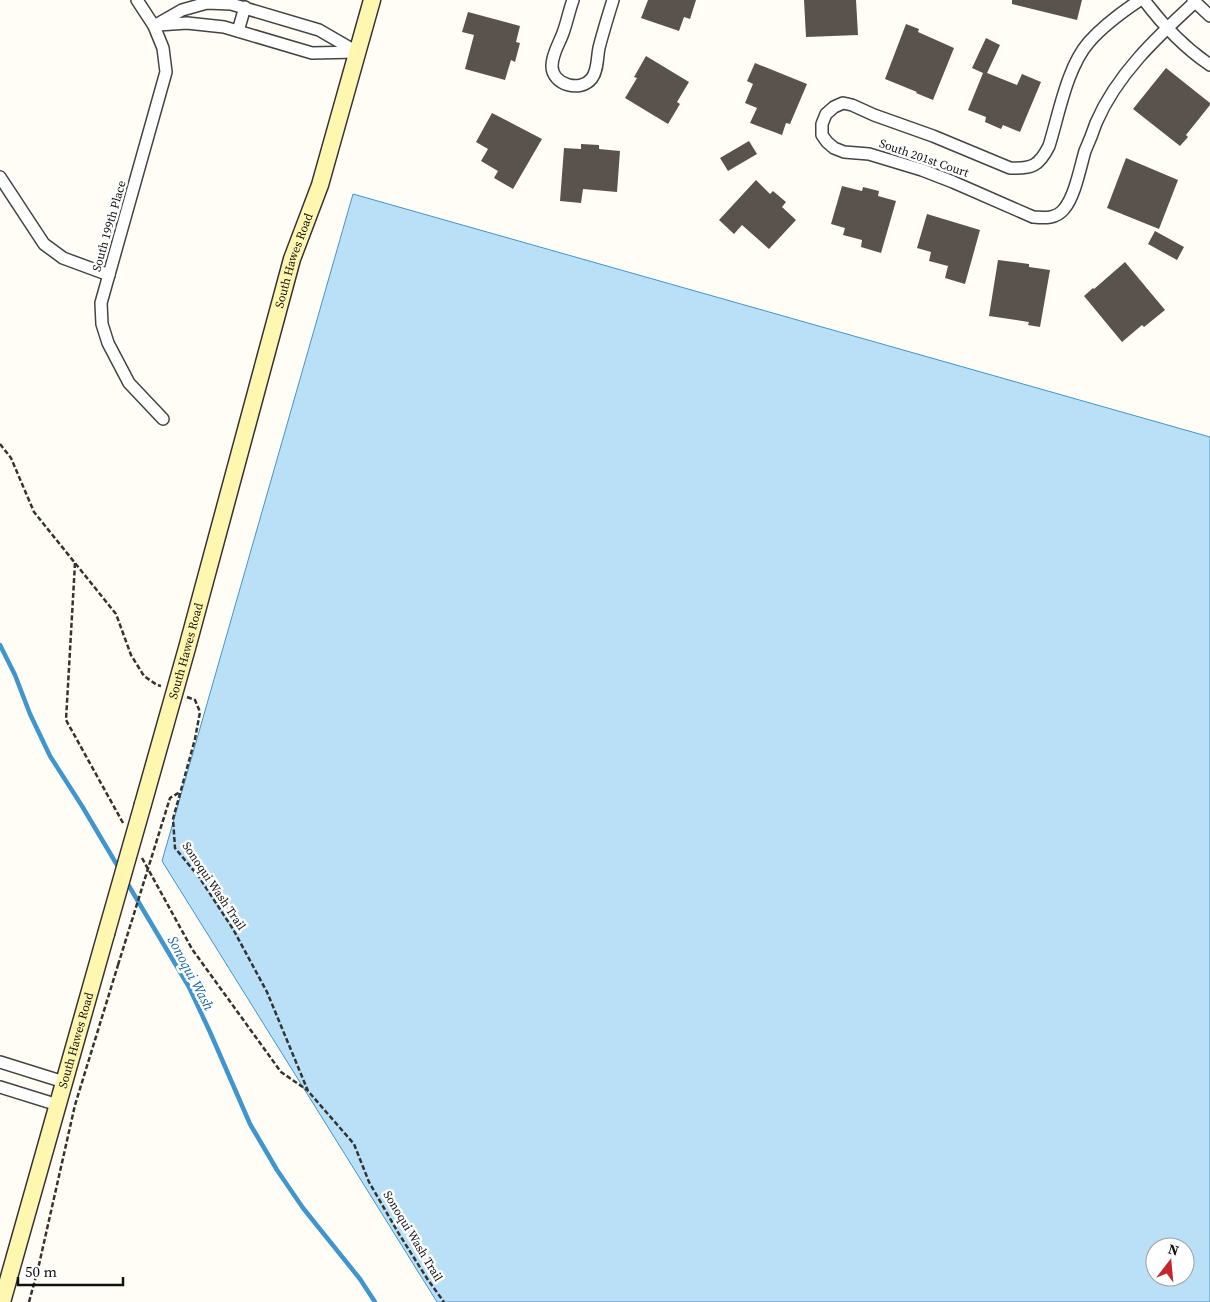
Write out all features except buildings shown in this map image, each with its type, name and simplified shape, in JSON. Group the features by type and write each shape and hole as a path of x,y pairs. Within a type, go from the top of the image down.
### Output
{"main road":[{"name":"South Hawes Road","path":"2,1302 143,804 292,259 320,185 372,0"}],"street":[{"name":"South 199th Place","path":"137,0 154,26 164,48 166,72 101,303 102,324 108,343 128,383 163,419"},
{"path":"572,0 564,32 554,54 552,67 556,76 565,84 577,87 585,85 593,77 613,0"},
{"path":"1142,0 1168,28 1210,65"},
{"name":"South 201st Court","path":"1142,0 1109,22 1088,42 1070,74 1044,157 1030,167 1010,168 933,136 843,103 834,107 826,114 822,124 822,135 834,148 844,152 869,154 922,170 1033,217 1047,218 1057,215 1065,208 1071,196 1085,151 1107,101 1140,55 1194,1"},
{"path":"1194,1 1210,16"},
{"path":"154,26 182,10 207,3 231,4 320,30 358,52"},
{"path":"238,31 245,7"},
{"path":"154,26 186,23 238,31 312,53 358,52"},
{"path":"0,177 44,244 64,258 109,275"},
{"path":"0,1062 64,1082"},
{"path":"0,1087 58,1105"}],"path":[{"name":"Sonoqui Wash Trail","path":"0,444 11,458 34,512 116,614 132,655 144,676 156,685 174,690 195,700 200,712 195,739 173,819 175,848 199,877 233,929 267,992 308,1091 354,1144 369,1182 399,1234 444,1302"},
{"path":"75,563 66,720 127,830"},
{"path":"29,1302 75,1105 170,798 180,792"},
{"path":"141,856 192,948 281,1072 308,1091"}],"water":[{"path":"353,194 1210,437 1210,1302 437,1302 162,861"}],"waterway":[{"name":"Sonoqui Wash","path":"0,645 50,756 120,870"},
{"name":"Sonoqui Wash","path":"126,881 189,987 250,1124 277,1170 303,1208 360,1279 375,1302"}]}
